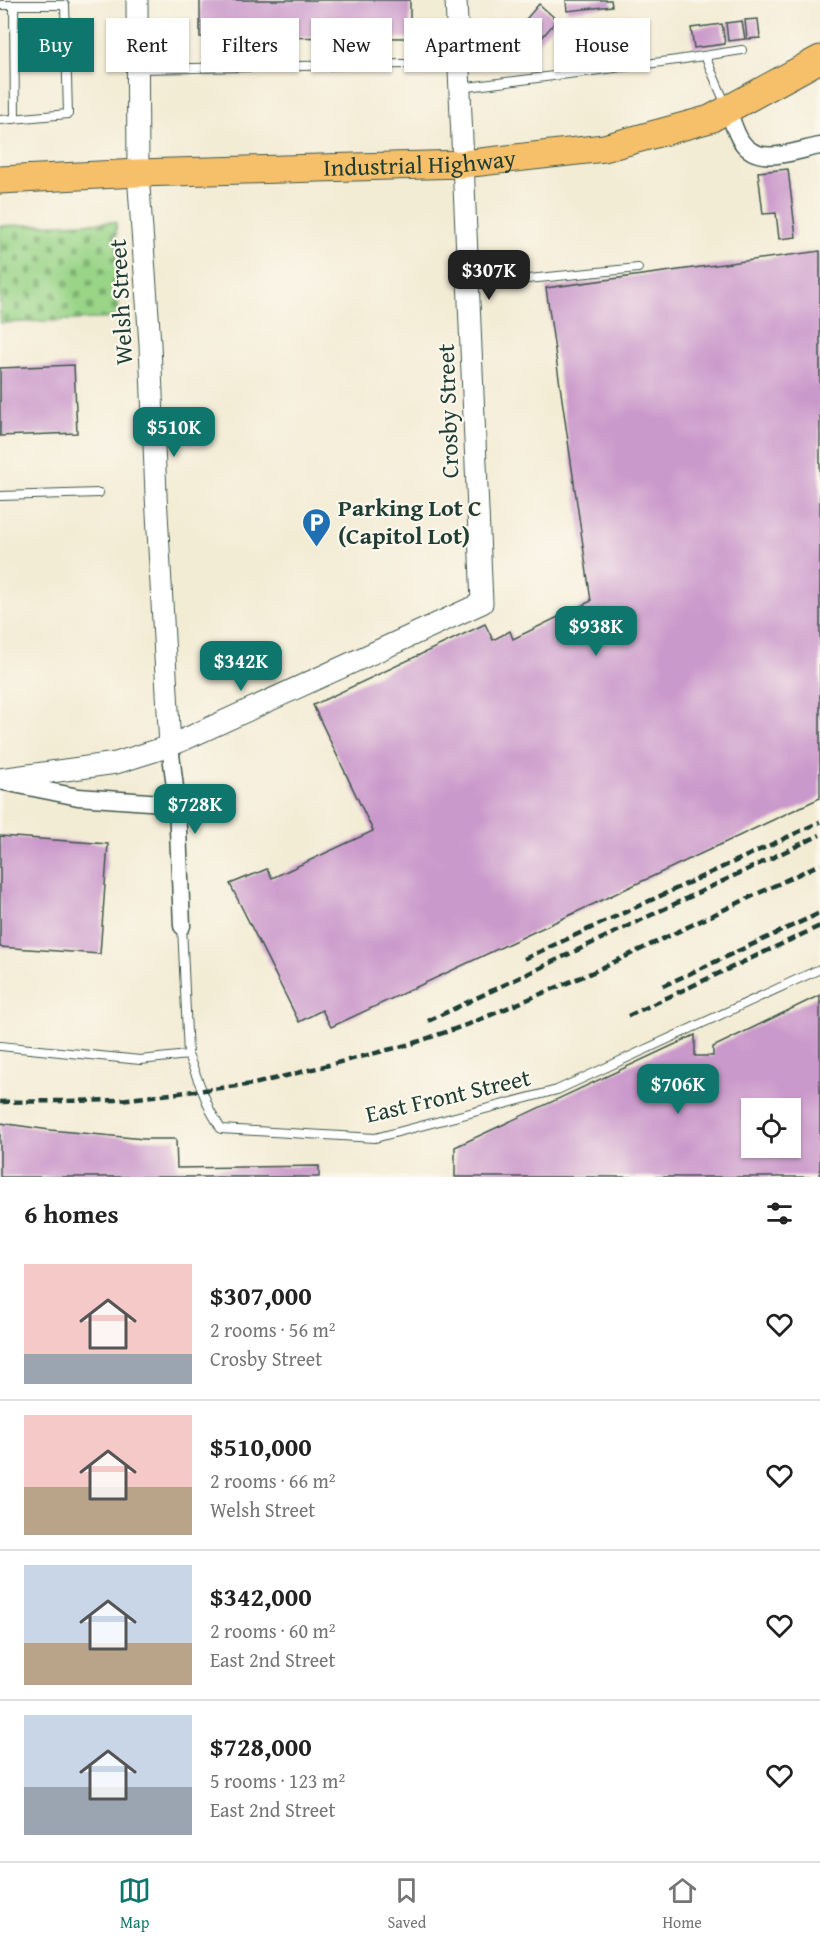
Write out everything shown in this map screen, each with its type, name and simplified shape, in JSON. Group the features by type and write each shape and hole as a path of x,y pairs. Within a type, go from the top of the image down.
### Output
{"main road":[{"name":"Industrial Highway","path":"0,180 138,173 463,164 604,148 710,119 820,59"}],"street":[{"name":"Welsh Street","path":"137,0 137,18"},
{"name":"Crosby Street","path":"456,0 457,18"},
{"name":"Welsh Street","path":"138,72 138,173 150,344 170,746"},
{"name":"Crosby Street","path":"170,746 482,603 458,72"},
{"path":"728,110 741,141 750,150 762,155 779,156 820,146"},
{"path":"0,780 116,763 170,746 177,804 182,927"},
{"path":"0,780 78,797 177,804"}],"lane":[{"path":"0,5 65,5 68,114 0,120"},
{"path":"14,5 15,119"},
{"path":"459,88 742,50"},
{"path":"705,56 728,110"},
{"path":"189,68 404,64"},
{"path":"468,285 638,268"},
{"path":"0,496 99,493"},
{"path":"0,1046 140,1060 189,1055 182,927"},
{"name":"East Front Street","path":"189,1055 210,1110 221,1129 375,1138 557,1090 820,969"}],"green space":[{"path":"116,222 119,318 0,323 0,226"}],"building":[{"path":"200,0 410,0 410,18 404,18 404,38 392,38 392,18 311,18 311,38 299,37 299,18 201,18 200,37"},
{"path":"566,0 611,0 612,6 567,11"},
{"path":"539,4 555,18 554,24 542,38 542,18 527,18"},
{"path":"758,19 760,38 747,39 745,20"},
{"path":"742,21 745,39 728,41 726,23"},
{"path":"722,24 725,44 694,48 691,28"},
{"path":"788,169 796,237 779,239 776,213 763,214 758,172"},
{"path":"820,251 820,798 331,1027 322,1010 299,1022 230,884 267,869 272,878 373,831 313,705 485,624 493,640 510,631 513,639 591,601 546,288"},
{"path":"74,365 77,433 0,436 0,368"},
{"path":"0,836 108,844 100,954 0,947"},
{"path":"820,995 820,1177 455,1177 455,1147 695,1035 695,1056 713,1056 713,1047"},
{"path":"0,1123 144,1139 176,1139 177,1168 319,1166 319,1177 0,1177"}],"railway":[{"path":"524,959 820,822"},
{"path":"428,1021 820,835"},
{"path":"0,1102 120,1100 254,1084 411,1044 469,1024 591,973 820,864"},
{"path":"663,986 820,913"},
{"path":"628,1016 820,926"}],"place":[{"name":"Parking Lot C (Capitol Lot)","path":"317,548"}]}
